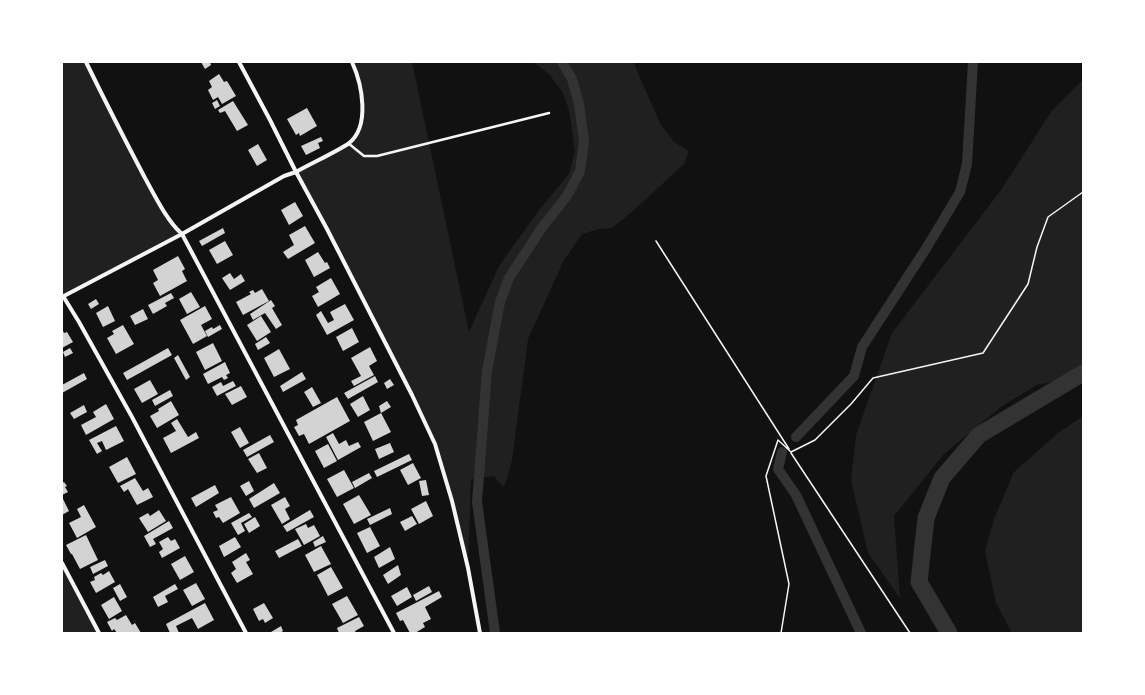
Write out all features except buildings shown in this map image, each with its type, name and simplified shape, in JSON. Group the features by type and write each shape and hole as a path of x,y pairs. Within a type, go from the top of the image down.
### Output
{"street":[{"path":"86,62 112,115 157,199 177,230 182,234 394,633"},
{"path":"239,62 327,228 412,394 435,444 452,501 467,561 480,633"},
{"path":"246,633 132,416 79,322 62,297 182,234 284,176 296,172 348,143 357,134 362,118 359,80 352,62"},
{"path":"62,563 99,633"}],"lane":[{"path":"348,143 364,156 377,156 549,113"}],"path":[{"path":"791,452 815,440 851,404 873,378 983,353 1028,284 1037,247 1048,217 1083,192"},
{"path":"656,241 791,452 910,633"},
{"path":"781,633 789,584 766,476 778,440 791,452"}],"shaded area":[{"path":"62,62 86,62 157,199 182,234 62,297"},
{"path":"352,62 412,62 469,332 499,266 539,210 569,174 575,151 569,110 563,93 549,74 533,62 633,62 661,125 674,142 689,151 684,164 633,211 612,228 599,229 582,234 563,262 528,339 512,460 507,479 503,487 494,476 471,479 468,568 435,444 412,395 296,172 348,143 360,127 362,105"},
{"path":"1083,80 1083,375 1037,385 1002,406 944,454 894,516 900,598 868,553 851,480 856,435 892,333 1001,190 1051,112"},
{"path":"1083,416 1083,633 1012,633 996,603 985,551 994,519 1014,472 1058,433"},
{"path":"62,567 98,633 62,633"}],"waterway":[{"path":"495,633 477,502 487,371 500,302 509,278 541,229 567,196 580,171 584,141 579,104 572,79 562,62"},
{"path":"796,437 854,376 862,347 927,247 960,192 967,164 973,62"},
{"path":"949,633 919,582 926,518 942,478 979,435 1083,373"},
{"path":"782,452 778,469 796,495 861,633"}]}
